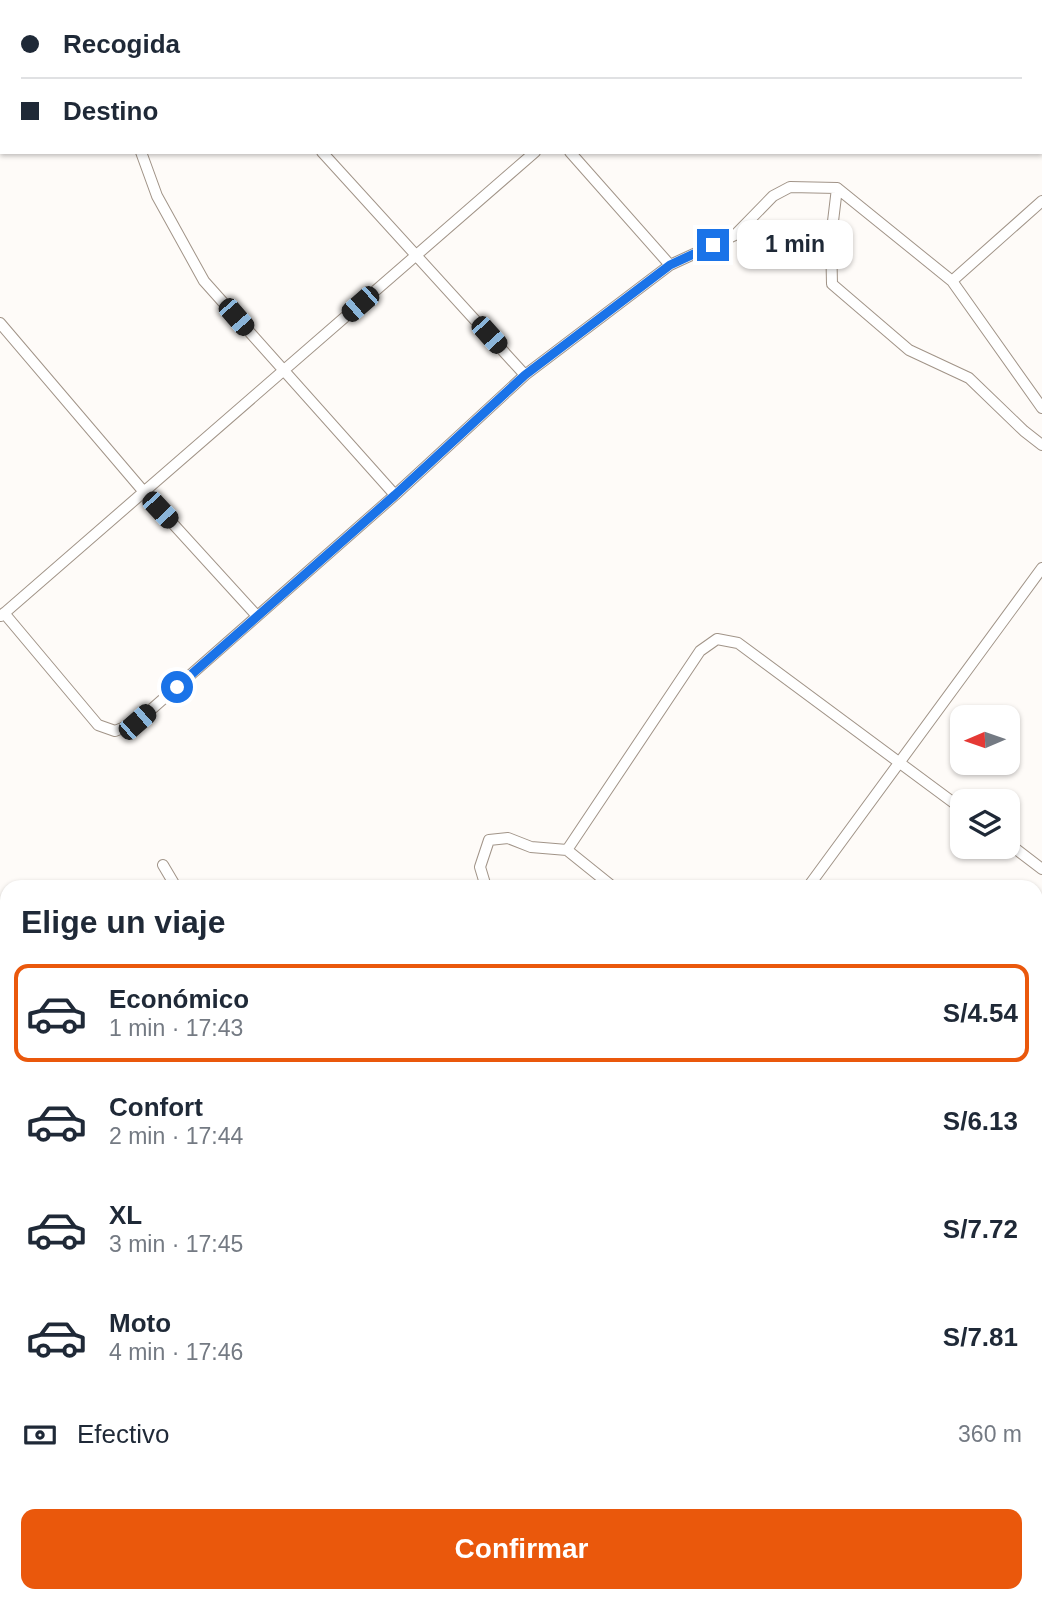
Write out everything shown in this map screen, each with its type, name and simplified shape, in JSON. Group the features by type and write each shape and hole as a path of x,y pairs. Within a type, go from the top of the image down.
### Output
{"street":[{"path":"142,154 157,197 204,281 395,495"},
{"path":"324,154 525,375"},
{"path":"533,154 2,615 98,725 115,731 137,722 395,495 525,375 670,265 735,235 773,196 790,187 837,188 952,281 1042,408"},
{"path":"572,154 670,265"},
{"path":"837,188 831,238 832,284 909,350 969,379 1042,445"},
{"path":"952,281 1042,201"},
{"path":"0,323 144,492 257,616"},
{"path":"813,880 1042,568"},
{"path":"567,850 700,650 716,639 738,643 950,800"},
{"path":"484,880 480,867 489,840 508,838 531,847 567,850 604,880"},
{"path":"1020,852 1042,869"},
{"path":"163,865 172,880"}],"route":[{"path":"177,687 395,495 525,375 670,265 713,245"}]}
